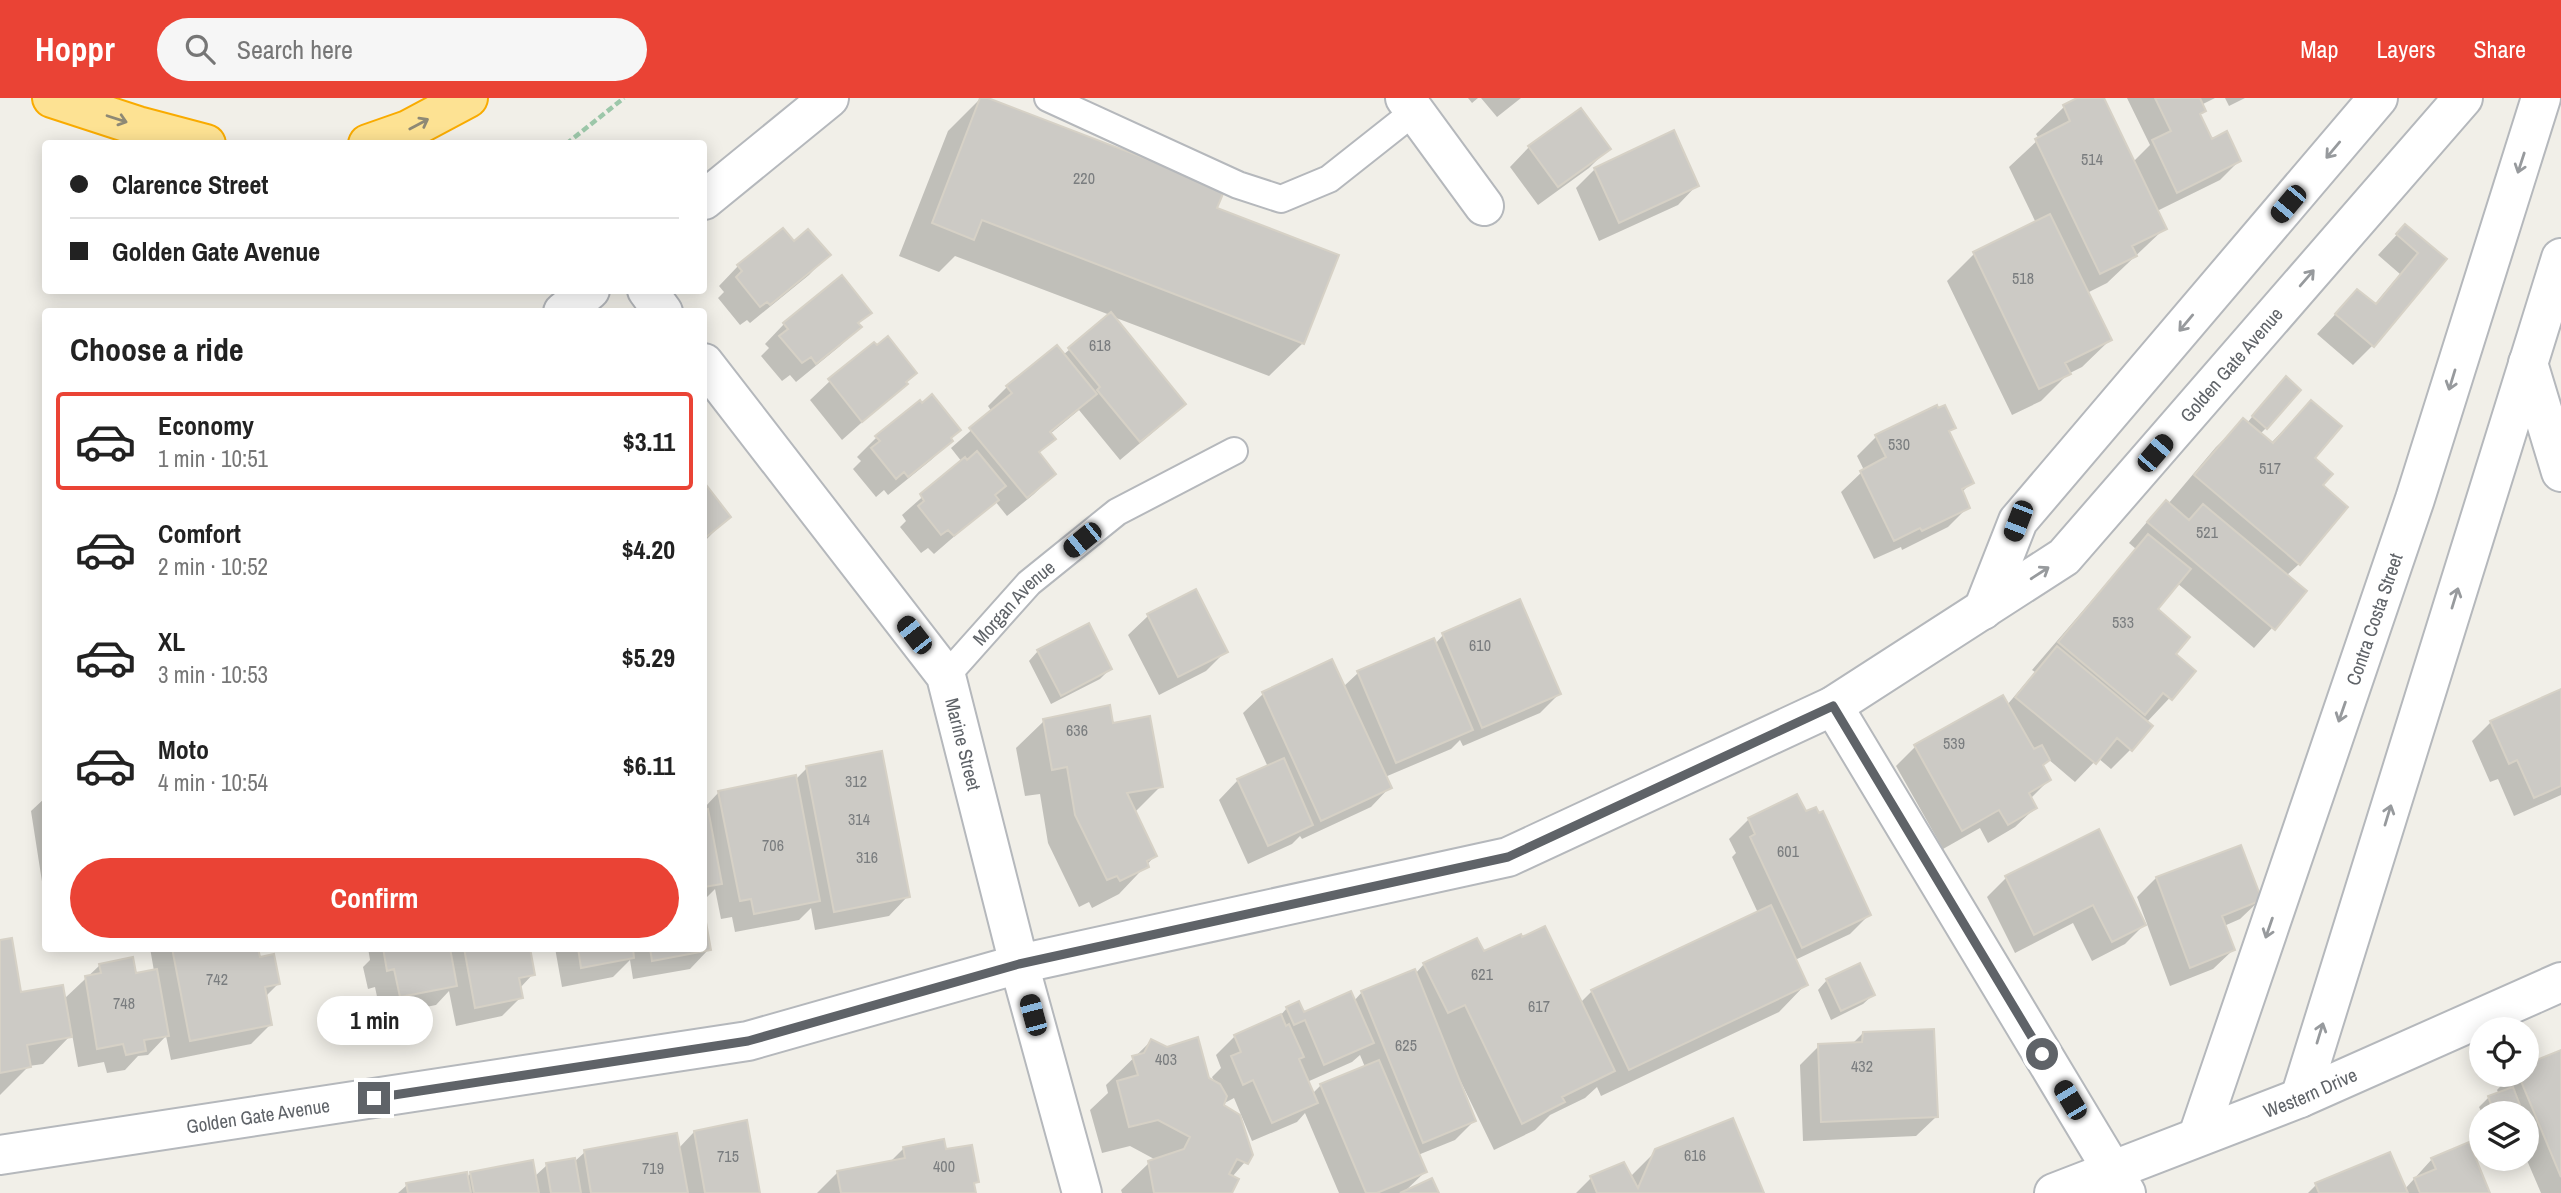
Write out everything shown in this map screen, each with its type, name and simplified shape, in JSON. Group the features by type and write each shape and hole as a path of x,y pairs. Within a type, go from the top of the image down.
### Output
{"highway":[{"path":"52,98 191,140"},
{"path":"380,140 408,131 468,98"}],"street":[{"path":"707,198 829,98"},
{"path":"1983,610 2018,521 2378,98"},
{"name":"Golden Gate Avenue","path":"0,1155 748,1041 1019,964 1508,857 1833,706 2064,557 2463,98"},
{"name":"Contra Costa Street","path":"2198,1136 2415,499 2541,98"},
{"path":"1410,105 1484,206"},
{"path":"2300,1098 2560,266"},
{"path":"568,308 585,294"},
{"path":"2528,363 2561,472"},
{"name":"Marine Street","path":"707,367 946,676 1019,964 1082,1193"},
{"path":"1833,706 2119,1181"},
{"name":"Western Drive","path":"2054,1193 2119,1181 2198,1136 2300,1098 2561,982"}],"lane":[{"path":"1048,98 1238,185 1281,199 1329,179 1410,105"},
{"name":"Morgan Avenue","path":"946,676 1029,583 1117,512 1234,451"}],"path":[{"path":"571,140 625,98"}],"building":[{"path":"980,98 988,98 1225,189 1217,208 1339,255 1304,344 982,220 974,240 932,223"},
{"path":"2077,98 2104,98 2167,229 2132,246 2137,256 2100,274 2035,139 2070,121 2063,105"},
{"path":"2155,98 2200,98 2206,111 2200,114 2212,139 2227,131 2241,161 2177,193 2152,140 2171,131"},
{"path":"1581,108 1611,149 1558,187 1528,146"},
{"path":"1674,130 1699,186 1619,223 1594,168"},
{"path":"2050,214 2112,340 2065,363 2071,374 2039,389 1973,252"},
{"path":"2405,224 2447,259 2374,347 2335,314 2357,289 2376,304 2418,253 2396,234"},
{"path":"783,228 794,241 808,229 831,255 770,305 767,302 760,307 736,277 742,271 737,265"},
{"path":"842,275 872,313 858,323 862,327 816,364 811,357 802,363 779,336 788,329 783,323"},
{"path":"1111,312 1186,404 1140,442 1097,390 1100,387 1068,348"},
{"path":"888,336 917,373 906,382 908,384 862,422 828,379 874,342 877,345"},
{"path":"1057,345 1097,394 1050,432 1056,439 1039,452 1056,474 1027,498 969,428 1012,393 1006,386"},
{"path":"2286,376 2301,390 2267,429 2252,416"},
{"path":"932,394 961,430 951,438 953,441 908,477 904,472 896,479 871,448 880,441 875,436 920,400 922,403"},
{"path":"2311,400 2342,426 2315,458 2333,474 2323,485 2348,507 2300,565 2194,475 2243,418 2273,443"},
{"path":"1937,405 1938,408 1945,405 1956,428 1949,431 1974,483 1962,489 1970,508 1894,541 1860,471 1886,457 1875,435"},
{"path":"977,451 1006,486 995,495 999,500 954,536 948,530 941,535 918,506 924,501 920,494 965,457 967,460"},
{"path":"707,486 731,517 707,537"},
{"path":"2166,500 2189,520 2203,504 2307,591 2275,630 2147,522"},
{"path":"2148,534 2191,569 2158,609 2190,637 2176,654 2196,671 2172,700 2163,693 2145,715 2058,642"},
{"path":"1196,589 1228,652 1178,677 1147,614"},
{"path":"1520,599 1561,694 1482,728 1442,633"},
{"path":"1089,623 1112,669 1061,696 1037,650"},
{"path":"1434,638 1473,730 1396,763 1357,671"},
{"path":"2057,646 2153,726 2132,751 2117,738 2096,764 2015,697"},
{"path":"1332,659 1392,788 1321,821 1262,692"},
{"path":"2561,689 2561,786 2534,798 2517,760 2509,764 2490,721"},
{"path":"2003,695 2034,749 2042,745 2050,760 2043,765 2051,780 2029,793 2037,808 2008,825 1999,810 1962,831 1914,745"},
{"path":"1110,705 1113,723 1150,716 1163,787 1127,793 1157,856 1147,861 1149,867 1120,881 1117,876 1107,880 1075,815 1067,767 1052,770 1043,719"},
{"path":"882,751 910,897 834,912 806,766"},
{"path":"1284,758 1313,825 1268,846 1237,779"},
{"path":"796,775 820,901 754,914 751,899 740,901 718,791"},
{"path":"1797,794 1806,811 1816,807 1819,813 1823,811 1871,915 1802,948 1750,837 1755,834 1748,818"},
{"path":"707,809 722,884 707,886"},
{"path":"2099,829 2146,925 2112,942 2093,905 2034,935 2005,876"},
{"path":"2241,845 2262,900 2222,916 2235,950 2190,968 2156,877"},
{"path":"1771,905 1808,985 1629,1070 1591,990"},
{"path":"1545,926 1615,1071 1562,1097 1565,1102 1522,1124 1465,1005 1448,1013 1423,963 1477,938 1484,951"},
{"path":"707,928 711,950 707,951"},
{"path":"12,938 21,992 63,985 72,1037 27,1045 31,1067 0,1073 0,940"},
{"path":"173,952 259,952 260,957 274,954 280,984 265,987 272,1025 190,1041"},
{"path":"384,952 451,952 457,986 400,997 394,969 387,971"},
{"path":"465,952 531,952 535,975 519,978 523,998 475,1008"},
{"path":"579,952 633,952 634,958 581,968"},
{"path":"651,952 700,952 652,961"},
{"path":"133,957 136,973 157,969 169,1036 144,1040 146,1051 126,1055 123,1044 97,1049 85,976 101,973 99,964"},
{"path":"1860,963 1875,995 1841,1011 1826,979"},
{"path":"1415,969 1476,1121 1423,1143 1361,991"},
{"path":"1351,991 1374,1043 1324,1065 1305,1020 1294,1025 1286,1007 1299,1001 1304,1012"},
{"path":"1281,1014 1286,1026 1289,1024 1304,1057 1299,1059 1318,1103 1272,1123 1253,1080 1243,1085 1231,1056 1241,1052 1234,1035"},
{"path":"1934,1029 1938,1117 1821,1122 1818,1044 1862,1042 1863,1032"},
{"path":"1198,1037 1209,1078 1220,1084 1227,1096 1224,1105 1240,1115 1253,1155 1248,1164 1237,1159 1229,1174 1239,1179 1232,1193 1154,1193 1148,1161 1184,1149 1190,1137 1158,1120 1129,1127 1117,1081 1138,1075 1132,1056 1144,1053 1151,1039 1167,1047"},
{"path":"2561,1050 2561,1177 2539,1124 2539,1101 2529,1101 2523,1087 2539,1087 2539,1059"},
{"path":"1379,1060 1427,1172 1377,1193 1366,1193 1320,1084"},
{"path":"2513,1087 2518,1101 2490,1101 2488,1096"},
{"path":"1733,1118 1764,1193 1597,1193 1590,1176 1624,1162 1638,1188 1655,1149"},
{"path":"747,1120 760,1193 705,1193 694,1131"},
{"path":"677,1133 688,1193 591,1193 584,1150"},
{"path":"944,1139 946,1149 972,1145 979,1182 974,1183 976,1193 841,1193 837,1171 905,1158 903,1147"},
{"path":"2469,1142 2469,1171 2481,1171 2490,1193 2420,1193 2414,1178 2436,1169 2431,1158"},
{"path":"2390,1152 2408,1193 2319,1193 2315,1183"},
{"path":"575,1158 581,1193 551,1193 546,1163"},
{"path":"533,1160 539,1193 474,1193 470,1172"},
{"path":"467,1172 471,1193 408,1193 406,1183"},
{"path":"1432,1178 1439,1193 1400,1193"}],"route":[{"path":"374,1098 748,1041 1019,964 1508,857 1833,706 2042,1054"}]}
